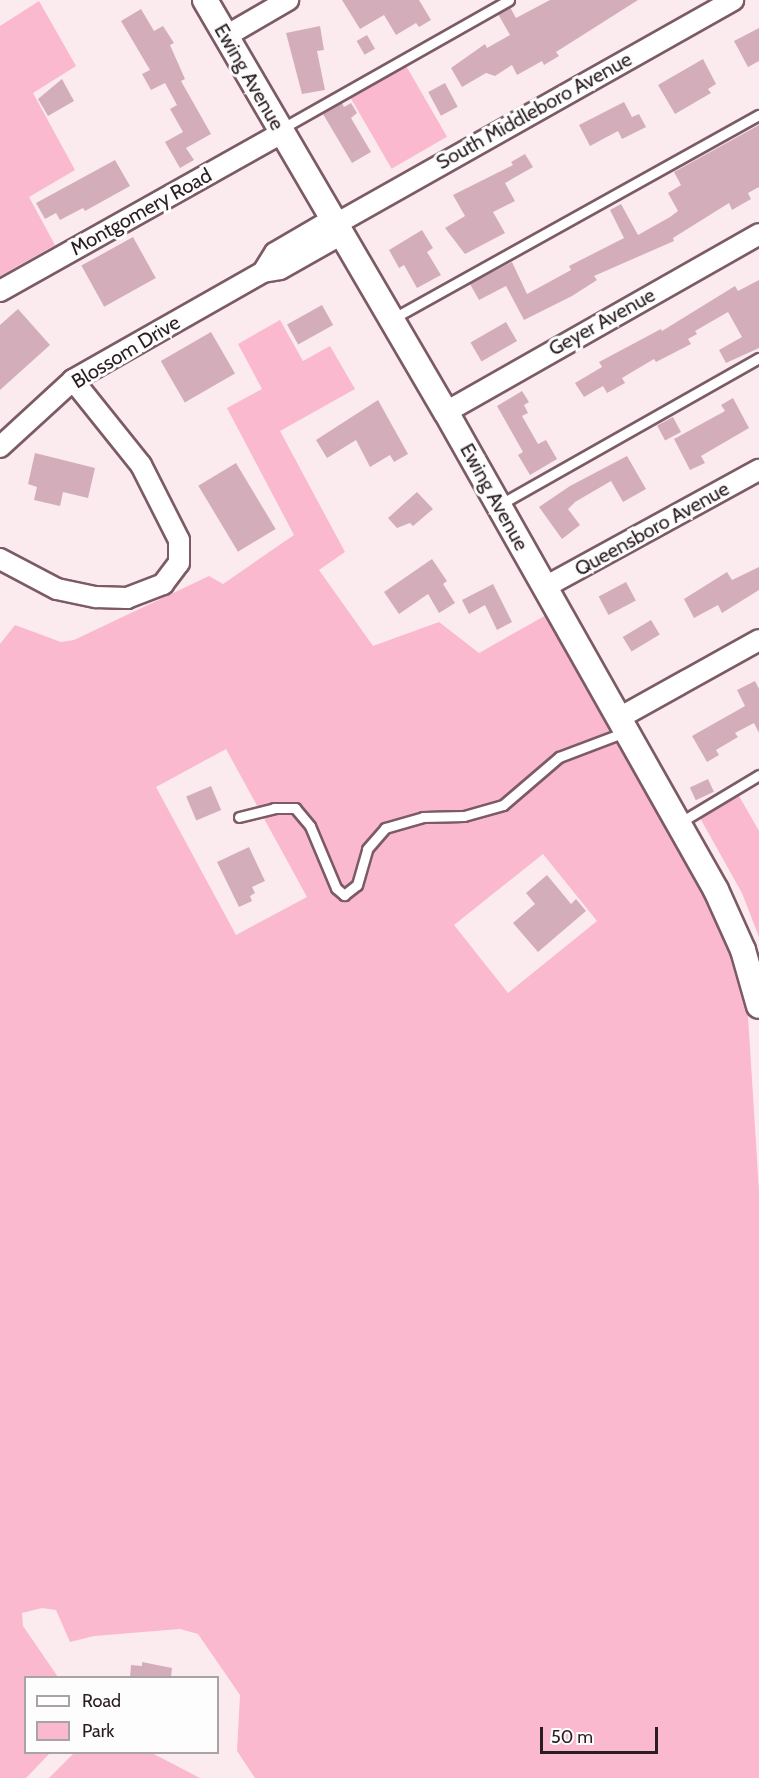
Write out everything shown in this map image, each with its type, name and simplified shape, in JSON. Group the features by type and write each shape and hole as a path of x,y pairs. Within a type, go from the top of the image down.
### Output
{"street":[{"name":"Ewing Avenue","path":"205,0 446,412 679,823 728,913 759,1006"},
{"path":"226,36 288,0"},
{"name":"South Middleboro Avenue","path":"337,226 733,0"},
{"name":"Montgomery Road","path":"0,291 281,131"},
{"name":"Blossom Drive","path":"0,447 73,380 263,272 280,269 337,226"},
{"name":"Geyer Avenue","path":"446,412 759,234"},
{"path":"0,560 57,589 117,598 163,584 179,563 179,540 141,465 73,380"},
{"name":"Queensboro Avenue","path":"545,587 759,470"},
{"path":"623,725 759,640"}],"lane":[{"path":"281,131 508,0"},
{"path":"392,319 759,115"},
{"path":"499,505 759,358"},
{"path":"238,818 274,808 295,808 310,826 336,888 344,895 357,885 368,849 386,828 423,817 464,816 503,805 559,757 623,725"},
{"path":"679,823 759,775"}],"green space":[{"path":"39,1 76,66 33,93 75,170 29,197 55,245 0,276 0,26"},
{"path":"405,64 447,137 392,169 350,96"},
{"path":"280,320 303,361 330,346 355,389 280,431 345,552 319,570 373,646 439,622 479,653 548,614 711,900 733,947 748,1016 759,1191 759,1778 255,1778 237,1751 240,1695 198,1634 180,1629 94,1636 70,1642 56,1610 42,1608 22,1613 23,1626 57,1676 24,1676 24,1754 49,1754 26,1778 0,1778 0,644 15,625 61,642 74,640 209,576 223,584 294,535 227,408 262,389 238,344","holes":["226,749 307,897 236,935 156,787","543,854 597,921 508,993 454,925"]},
{"path":"739,796 759,831 759,937 742,893 700,818"},
{"path":"73,1754 154,1754 200,1778 49,1778"}],"building":[{"path":"342,0 419,0 431,20 419,27 416,23 396,35 384,15 360,29"},
{"path":"550,0 638,0 556,52 559,56 544,65 542,61 517,75 512,65 495,76 486,73 462,87 451,68 485,44 487,48 510,35 498,14 510,7 516,18"},
{"path":"141,9 154,31 163,26 174,43 170,45 185,79 181,81 211,134 186,148 194,160 180,168 165,142 183,132 170,109 177,105 165,83 151,90 142,74 150,70 121,21"},
{"path":"320,26 324,50 317,51 325,90 302,94 286,33"},
{"path":"759,28 759,61 748,67 734,41"},
{"path":"367,35 375,49 365,55 357,41"},
{"path":"703,59 716,84 708,89 711,93 675,114 658,85"},
{"path":"62,79 74,101 48,116 38,99"},
{"path":"445,83 458,107 441,116 428,92"},
{"path":"624,102 632,117 639,114 646,127 622,139 618,131 590,146 579,125"},
{"path":"342,103 344,107 351,103 357,113 351,118 371,152 352,163 323,114"},
{"path":"759,125 759,187 748,193 751,199 732,210 729,203 673,238 674,241 594,276 597,280 572,296 524,320 506,286 479,300 470,284 512,262 527,294 571,270 569,266 624,238 610,210 621,204 638,235 670,217 678,211 668,193 681,185 674,172"},
{"path":"525,154 533,167 505,183 515,201 493,212 505,233 465,254 445,228 465,216 453,195 513,165 511,162"},
{"path":"115,160 130,186 85,211 83,208 60,220 56,213 45,219 36,203"},
{"path":"422,230 433,248 427,252 441,275 417,288 404,265 399,268 389,250"},
{"path":"133,237 156,278 104,307 81,266"},
{"path":"759,280 759,348 726,363 719,350 742,337 728,312 695,331 697,334 688,339 691,344 656,362 654,359 622,378 625,383 607,393 603,386 584,397 575,383 602,367 599,362 661,329 662,331 735,286 738,291"},
{"path":"322,305 333,325 298,345 287,324"},
{"path":"18,309 50,345 0,390 0,325"},
{"path":"506,322 517,341 481,362 470,342"},
{"path":"211,332 235,374 185,403 161,361"},
{"path":"522,391 529,402 524,405 528,413 522,416 538,444 546,440 557,459 530,475 518,455 523,452 497,406"},
{"path":"733,398 749,428 701,456 705,463 690,470 674,439 725,411 721,405"},
{"path":"378,400 408,454 394,462 390,455 370,467 356,440 327,458 316,440"},
{"path":"673,417 681,432 665,440 657,425"},
{"path":"35,453 95,468 88,498 63,492 60,506 34,500 37,487 28,484"},
{"path":"627,456 646,489 623,502 611,481 575,502 568,509 580,525 562,539 539,507 570,486"},
{"path":"236,463 276,529 238,552 198,486"},
{"path":"417,492 433,509 413,526 410,523 397,528 388,518"},
{"path":"432,559 447,581 443,584 455,603 439,613 428,594 399,614 384,592"},
{"path":"759,567 759,590 722,613 718,605 694,618 684,599 727,572 732,580"},
{"path":"626,582 636,601 608,615 599,597"},
{"path":"493,584 512,622 497,630 485,605 469,614 462,600"},
{"path":"651,620 660,635 631,652 623,637"},
{"path":"755,681 759,689 759,733 754,723 735,733 738,737 716,750 719,755 707,762 692,736 745,706 737,690"},
{"path":"708,779 714,792 696,800 690,787"},
{"path":"211,786 221,810 196,820 186,797"},
{"path":"249,847 265,881 252,887 255,893 250,896 252,901 239,907 217,862"},
{"path":"547,875 571,904 576,899 586,911 538,952 513,923 535,904 526,893"},
{"path":"142,1662 172,1668 171,1676 130,1676 131,1665 142,1666"}]}
